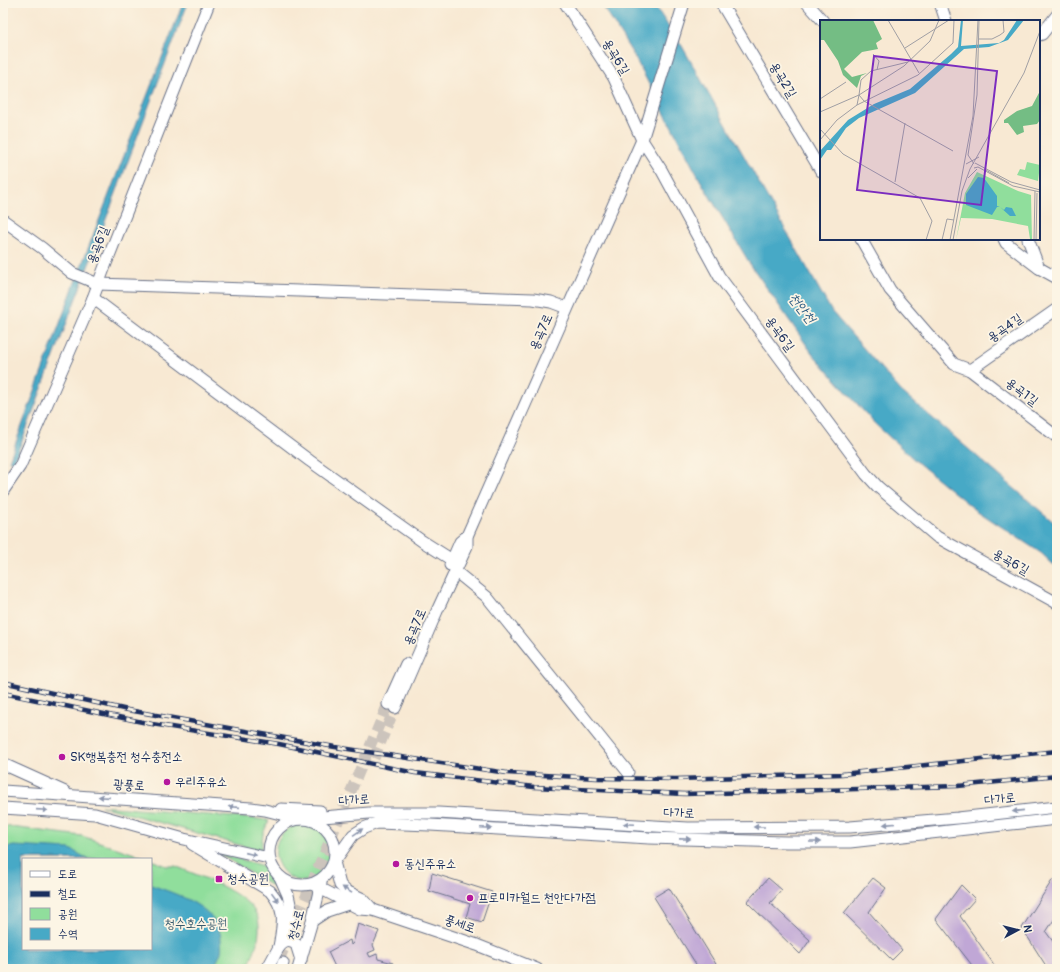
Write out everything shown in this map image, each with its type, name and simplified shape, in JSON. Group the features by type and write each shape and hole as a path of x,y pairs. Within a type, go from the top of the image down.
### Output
{"street":[{"name":"용곡6길","path":"3,491 20,466 93,298 95,282 209,3"},
{"name":"용곡6길","path":"565,3 614,78 642,140 662,171 719,276 878,488 937,537 1057,604"},
{"name":"용곡7로","path":"468,536 460,542 392,706 467,546 468,536 642,140 684,3"},
{"name":"용곡2길","path":"721,3 820,169"},
{"path":"807,3 822,20"},
{"path":"940,3 946,20"},
{"path":"1040,35 1057,15"},
{"path":"3,220 42,248 72,273 95,282 533,299 551,302 567,308"},
{"path":"862,240 890,290 954,364 970,370"},
{"path":"1004,240 1006,243 1039,268 1057,278"},
{"path":"1028,240 1039,268"},
{"path":"93,298 310,461 422,541 452,560"},
{"name":"용곡4길","path":"970,370 1057,309"},
{"name":"용곡1길","path":"970,370 1057,437"},
{"path":"455,571 487,597 628,772"},
{"path":"3,764 71,795"},
{"name":"광풍로","path":"3,791 251,808 266,810 300,819"},
{"name":"다가로","path":"300,819 369,813 438,813 688,828 850,827 958,818 1057,807"},
{"path":"3,808 94,814 184,839 269,858"},
{"path":"251,808 369,813"},
{"path":"279,947 292,913 288,895 280,877 273,869 269,858 269,847 273,836 289,821 300,819 310,820 320,824 328,832 333,841 335,852 334,862 329,872 318,884 301,886 290,883 280,877"},
{"name":"다가로","path":"334,862 353,835 364,828 377,824 430,825 649,838 842,842 1057,819"},
{"path":"184,839 270,891 278,900 282,910 283,920 279,947"},
{"name":"풍세로","path":"334,862 340,885 346,891 363,899 373,910"},
{"name":"풍세로","path":"318,884 348,904 360,909 373,910 477,944 537,969"},
{"name":"청수로","path":"299,965 312,921 318,884"},
{"path":"312,921 327,911 348,904"},
{"path":"279,947 285,941 296,944 299,965"},
{"name":"청수로","path":"267,969 279,947"}],"green space":[{"path":"101,806 269,820 263,834 261,851"},
{"path":"299,824 310,825 319,830 326,837 330,847 329,866 316,879 305,881 295,880 287,875 277,860 277,841 285,831"},
{"name":"청수호수공원","path":"3,826 82,836 146,858 22,858 22,950 152,950 152,860 167,866 175,866 226,888 249,905 256,914 259,925 256,947 247,969 3,969"},
{"path":"218,853 267,867 275,888"}],"water":[{"path":"183,3 188,3 14,462 9,461 74,285"},
{"name":"천안천","path":"601,3 653,3 682,46 832,312 901,391 1057,525 1057,568 1041,553 973,508 917,462 874,423 812,353 750,264 700,180 634,56"},
{"path":"14,846 70,849 86,858 22,858 22,950 152,950 152,885 195,904 205,910 213,919 219,929 221,950 213,969 3,969 3,848"}],"building":[{"name":"프로미카월드 천안다가점","path":"432,873 492,892 482,922 466,917 470,904 429,891"},
{"path":"768,878 782,890 770,903 810,940 800,954 747,902"},
{"path":"873,878 886,888 869,912 902,950 892,960 844,913"},
{"path":"1053,879 1057,882 1057,915 1046,932 1057,947 1057,969 1048,969 1022,928"},
{"path":"961,885 975,899 960,916 995,966 992,969 975,969 936,919"},
{"path":"669,888 719,969 699,969 654,897"},
{"path":"358,924 379,931 373,945 375,950 368,953 370,957 377,954 378,959 393,963 391,969 336,969 328,952 350,940 351,945 353,943"}],"tunnel":[{"path":"279,960 388,704"},
{"path":"374,758 395,708"}],"railway":[{"path":"3,682 128,710 335,747 507,773 597,778 676,779 842,774 1057,751"},
{"path":"3,693 152,724 279,744 415,773 534,787 685,794 958,786 1057,776"}],"place":[{"name":"SK행복충전 청수충전소","path":"62,757"},
{"name":"우리주유소","path":"167,782"},
{"name":"동신주유소","path":"396,864"},
{"name":"청수공원","path":"219,879"},
{"name":"프로미카월드 천안다가점","path":"470,898"}]}
